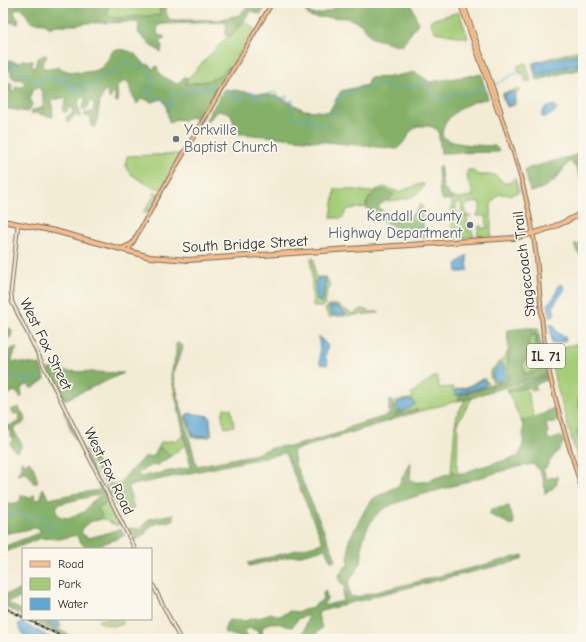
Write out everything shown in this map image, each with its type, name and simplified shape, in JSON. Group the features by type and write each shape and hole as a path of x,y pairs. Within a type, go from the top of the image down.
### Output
{"highway":[{"name":"South Bridge Street","path":"3,221 63,233 162,259 202,260 494,240 533,234 558,226 583,212"}],"main road":[{"path":"128,251 272,3"},
{"name":"Stagecoach Trail","path":"460,3 498,112 500,113"},
{"name":"Stagecoach Trail","path":"463,3 501,111 500,113 521,175 533,234 544,344 550,375 583,493"},
{"path":"120,249 132,243"}],"street":[{"name":"West Fox Street","path":"18,223 11,291 12,300 63,403"},
{"name":"West Fox Road","path":"63,403 135,548"},
{"path":"152,583 180,639"}],"green space":[{"path":"3,3 108,3 107,16 119,18 159,15 160,3 166,3 166,13 170,20 218,20 239,15 252,3 269,3 261,14 253,11 250,12 230,37 225,35 227,26 224,22 158,25 157,33 165,37 160,41 162,47 161,52 153,47 138,33 138,22 86,23 48,27 45,23 31,22 21,8 14,10 19,21 18,24 9,22 3,24"},
{"path":"108,3 160,3 160,14 155,16 119,18 107,17"},
{"path":"342,3 411,3 418,23 402,46 372,38 361,24 348,18 310,17 302,7 306,7 311,14 320,14"},
{"path":"459,12 468,38 435,32 430,22 431,20"},
{"path":"244,21 255,28 230,69 209,81 184,84 228,36 230,37"},
{"path":"583,49 583,53 535,63 535,67 533,67 532,63"},
{"path":"114,50 123,50 135,54 144,64 149,65 153,69 157,66 162,75 177,84 184,77 188,78 185,84 197,83 218,76 228,67 230,67 230,69 195,130 193,129 196,120 192,116 184,120 175,119 171,123 169,122 166,105 162,99 152,102 142,98 137,104 131,93 129,84 126,81 117,87 118,102 115,101 115,94 112,94 110,99 107,91 105,90 100,101 96,126 94,127 91,126 91,117 85,116 84,114 93,112 94,103 90,101 86,109 83,110 82,108 86,99 83,97 80,98 78,103 81,117 75,115 68,123 66,121 67,116 72,114 73,109 69,107 67,112 63,112 67,99 63,98 52,100 53,117 35,113 31,114 32,110 42,108 43,105 43,97 38,87 32,90 30,99 32,104 28,112 3,108 3,83 6,82 12,85 11,90 14,91 16,90 15,87 22,87 25,83 21,80 12,78 10,70 3,70 3,59 19,63 22,60 33,61 33,68 35,67 37,59 44,55 47,56 42,67 59,67 67,71 86,72 101,68"},
{"path":"526,63 531,81 526,82 524,74 520,72 517,66"},
{"path":"583,64 583,69 539,80 536,79 533,67 535,67 535,70"},
{"path":"415,72 430,82 482,74 488,99 473,102 458,110 452,115 443,128 442,136 453,142 495,146 499,150 498,152 441,153 438,130 430,126 417,126 409,133 407,139 397,149 233,133 234,124 231,114 223,111 213,115 208,122 206,120 224,89 278,96 304,110 329,112 341,91 367,85 369,78 390,77"},
{"path":"519,89 520,91 516,94 515,105 507,107 502,96 503,93","holes":["513,91 515,92 513,103 504,94"]},
{"path":"583,146 583,184 576,168 570,161 553,181 538,190 530,192 525,169 576,155"},
{"path":"181,154 161,189 149,185 139,179 126,168 127,156"},
{"path":"440,165 443,187 451,197 450,200 443,200 440,195 438,167"},
{"path":"468,170 472,170 478,175 495,175 504,183 509,183 515,178 519,192 509,195 499,194 491,205 491,238 477,237 479,226 482,228 487,228 486,216 477,216 480,212 480,202 467,204 465,207 467,215 462,216 461,202 456,202 456,213 459,214 453,216 452,214 451,197 458,198 473,196 467,177"},
{"path":"420,184 424,184 418,193 408,198 387,201 391,198 388,191 379,191 366,203 366,207 348,209 342,218 331,218 335,189 370,192 384,187 399,192"},
{"path":"383,190 394,195 378,206 394,218 406,218 416,210 420,204 422,205 424,238 379,219 367,209 367,202 370,196"},
{"path":"155,192 157,193 157,197 147,213 143,213 155,194"},
{"path":"471,216 467,217 468,231 472,231 474,237 455,239 452,234 452,218 458,218 460,223 461,217"},
{"path":"574,244 583,245 583,259 576,250"},
{"path":"312,257 314,259 315,277 326,277 331,287 327,290 325,305 321,307 313,307","holes":["318,278 324,293 322,302 317,301 315,281"]},
{"path":"335,304 353,314 362,309 380,313 329,317 325,309","holes":["332,307 338,307 346,313 332,315 330,311"]},
{"path":"4,327 10,328 12,331 11,337 3,341 3,330"},
{"path":"538,328 546,375 472,398 459,400 459,396 508,381 509,355 507,330","holes":["532,335 536,335 536,343 540,353 542,365 537,371 525,374 523,371 523,364 529,352 528,342"]},
{"path":"532,335 536,335 536,345 540,353 541,366 535,372 525,374 523,364 529,352 528,342"},
{"path":"583,342 583,479 555,380 549,351"},
{"path":"178,343 183,346 173,376 197,466 256,454 277,447 290,447 343,432 346,428 389,415 389,401 393,401 396,413 395,416 417,409 417,412 295,450 293,452 295,464 335,557 335,561 331,561 325,549 249,566 248,563 323,543 285,453 128,486 134,508 121,514 86,450 88,444 107,482 118,484 144,457 152,457 159,447 171,456 158,465 149,466 138,473 139,477 191,467 171,375 176,354 176,344"},
{"path":"13,348 17,348 11,361 40,365 45,379 33,388 28,385 23,386 21,390 21,398 14,391 5,395 7,392 3,388 3,355"},
{"path":"508,351 507,380 459,396 459,400 472,398 458,422 457,471 461,474 457,475 451,472 455,425 457,415 465,400 394,416 398,413 395,410 396,401 413,398 411,394 432,378 438,376 439,388 454,387 453,391 456,389 469,386 482,379 485,379 489,385 493,383 490,377 490,371 503,359","holes":["500,364 504,365 505,376 500,381 496,382 492,376 494,370","482,380 483,387 456,395 456,390 468,388","410,400 415,405 401,412 398,411 398,402"]},
{"path":"48,369 59,369 61,371 124,373 64,400"},
{"path":"547,376 547,380 537,384 535,387 536,390 533,391 529,387 508,392 507,389"},
{"path":"526,387 534,417 523,420 523,425 508,392"},
{"path":"19,407 25,420 23,424 13,429 21,443 21,448 17,452 10,444 13,440 9,430 3,429 3,424 9,426 20,421 19,413 14,414 11,410"},
{"path":"224,408 231,409 234,426 225,428 222,417"},
{"path":"553,408 557,409 558,415 554,423 546,423 548,432 547,437 551,440 561,436 564,441 546,468 542,469 546,478 548,479 557,476 556,485 552,489 545,494 544,481 541,473 532,464 502,471 413,497 384,509 378,513 365,533 362,542 361,561 359,567 351,577 349,584 350,596 356,597 523,555 521,560 374,596 319,612 318,615 322,627 312,639 295,639 304,631 308,618 307,615 298,619 292,627 276,623 269,623 265,625 262,629 263,639 260,639 258,631 250,628 245,630 247,639 225,633 224,631 228,621 230,620 244,621 263,617 270,613 280,616 290,611 298,612 313,608 322,600 324,591 326,592 327,599 323,606 343,601 345,586 340,582 339,576 348,565 349,540 366,508 374,498 398,486 410,462 410,479 423,482 449,474 453,471 458,475 517,457 523,444 523,420 543,414"},
{"path":"63,410 103,490 101,493 96,495 59,504 56,508 56,512 61,517 67,518 84,512 91,503 104,492 108,502 98,507 102,517 85,525 82,534 89,538 121,529 125,535 104,544 92,547 83,545 76,535 60,539 41,538 3,553 3,547 39,533 40,531 39,528 35,528 3,534 3,502 15,503 20,501 21,495 30,498 34,494 36,500 41,497 43,488 49,499 100,490 73,435"},
{"path":"190,413 209,416 212,435 210,437 196,438 192,437 185,416 187,414","holes":["188,414 209,417 211,433 208,436 194,437 187,417"]},
{"path":"184,435 186,444 171,456 159,447 161,442 177,440"},
{"path":"21,461 25,464 29,461 31,463 38,483 33,483 29,475 26,473 22,472 19,475 17,474 21,468"},
{"path":"108,502 120,525 115,525 103,519 94,521 102,517 98,507"},
{"path":"509,506 514,523 511,526 506,522 490,515 491,509"},
{"path":"173,514 173,520 152,525 143,536 135,540 129,528 140,529 149,519"},
{"path":"22,589 22,597 8,602 22,610 22,616 3,606 3,595"},
{"path":"31,620 40,620 77,639 70,639"},
{"path":"123,620 123,624 114,626 98,621"}],"water":[{"path":"583,53 583,63 540,74 537,74 535,70 535,63"},
{"path":"515,91 513,103 512,105 508,106 503,95"},
{"path":"555,105 557,109 555,112 548,116 542,117 545,108"},
{"path":"467,255 468,270 464,272 457,272 456,264"},
{"path":"318,278 325,278 326,281 322,302 317,301 315,281"},
{"path":"562,284 565,289 553,306 555,313 552,317 550,317 548,303 554,297 559,285"},
{"path":"330,307 338,307 346,314 332,315 329,309"},
{"path":"550,324 554,325 557,332 566,338 565,341 552,344"},
{"path":"319,336 328,346 325,356 328,364 326,365 320,364"},
{"path":"500,364 504,365 505,378 495,382 492,373"},
{"path":"482,380 486,382 485,386 456,395 455,394 455,390 468,388"},
{"path":"583,388 583,413 578,400"},
{"path":"413,400 415,405 403,411 398,411 397,402"},
{"path":"188,414 210,417 210,435 194,437 187,417"},
{"path":"583,427 583,449 580,445 577,431"},
{"path":"44,620 58,620 61,627 57,628"},
{"path":"19,623 23,623 53,639 26,639 18,625"}],"waterway":[{"path":"18,74 29,75 32,80 37,81 44,78 53,79 58,76 62,82 64,75 68,81 68,86 76,84 77,86 72,87 71,89 76,93 84,92 85,90 82,86 84,81 86,81 91,90 94,90 97,79 102,80 105,75 114,72 120,64 128,60 128,64 134,65 137,69 141,67 148,69 152,76 152,83 151,87 146,87 146,92 158,100 162,98 168,106 171,106 172,104 170,93 179,96 184,92 191,90 216,87 219,88"},
{"path":"3,69 14,65 17,66 18,71"},
{"path":"536,77 583,66"},
{"path":"496,84 518,72 530,79"},
{"path":"328,115 330,113 336,113 337,109 334,105 335,99 340,100 342,95 352,91 378,86 381,84 391,89 395,89 405,85 413,87 425,80 430,88 430,92 437,98 448,98 453,93 464,95 486,87"},
{"path":"223,91 228,94 231,92 231,98 239,97 242,100 243,95 254,92 252,95 259,95 263,100 266,95 275,92 277,94 276,98 278,99 287,96 287,102 293,100 293,111"},
{"path":"293,114 292,115 303,120 307,117 311,117 311,123 323,126 327,118"},
{"path":"6,375 23,378 26,383 35,377 38,379 41,377"},
{"path":"3,513 5,515 22,513 27,519 35,515 38,517 42,516 47,521 47,528 54,525 56,526 56,530"}],"railway":[{"path":"3,607 22,616"},
{"path":"29,620 67,639"}],"place":[{"name":"Yorkville Baptist Church","path":"176,139"},
{"name":"Kendall County Highway Department","path":"470,225"}]}
